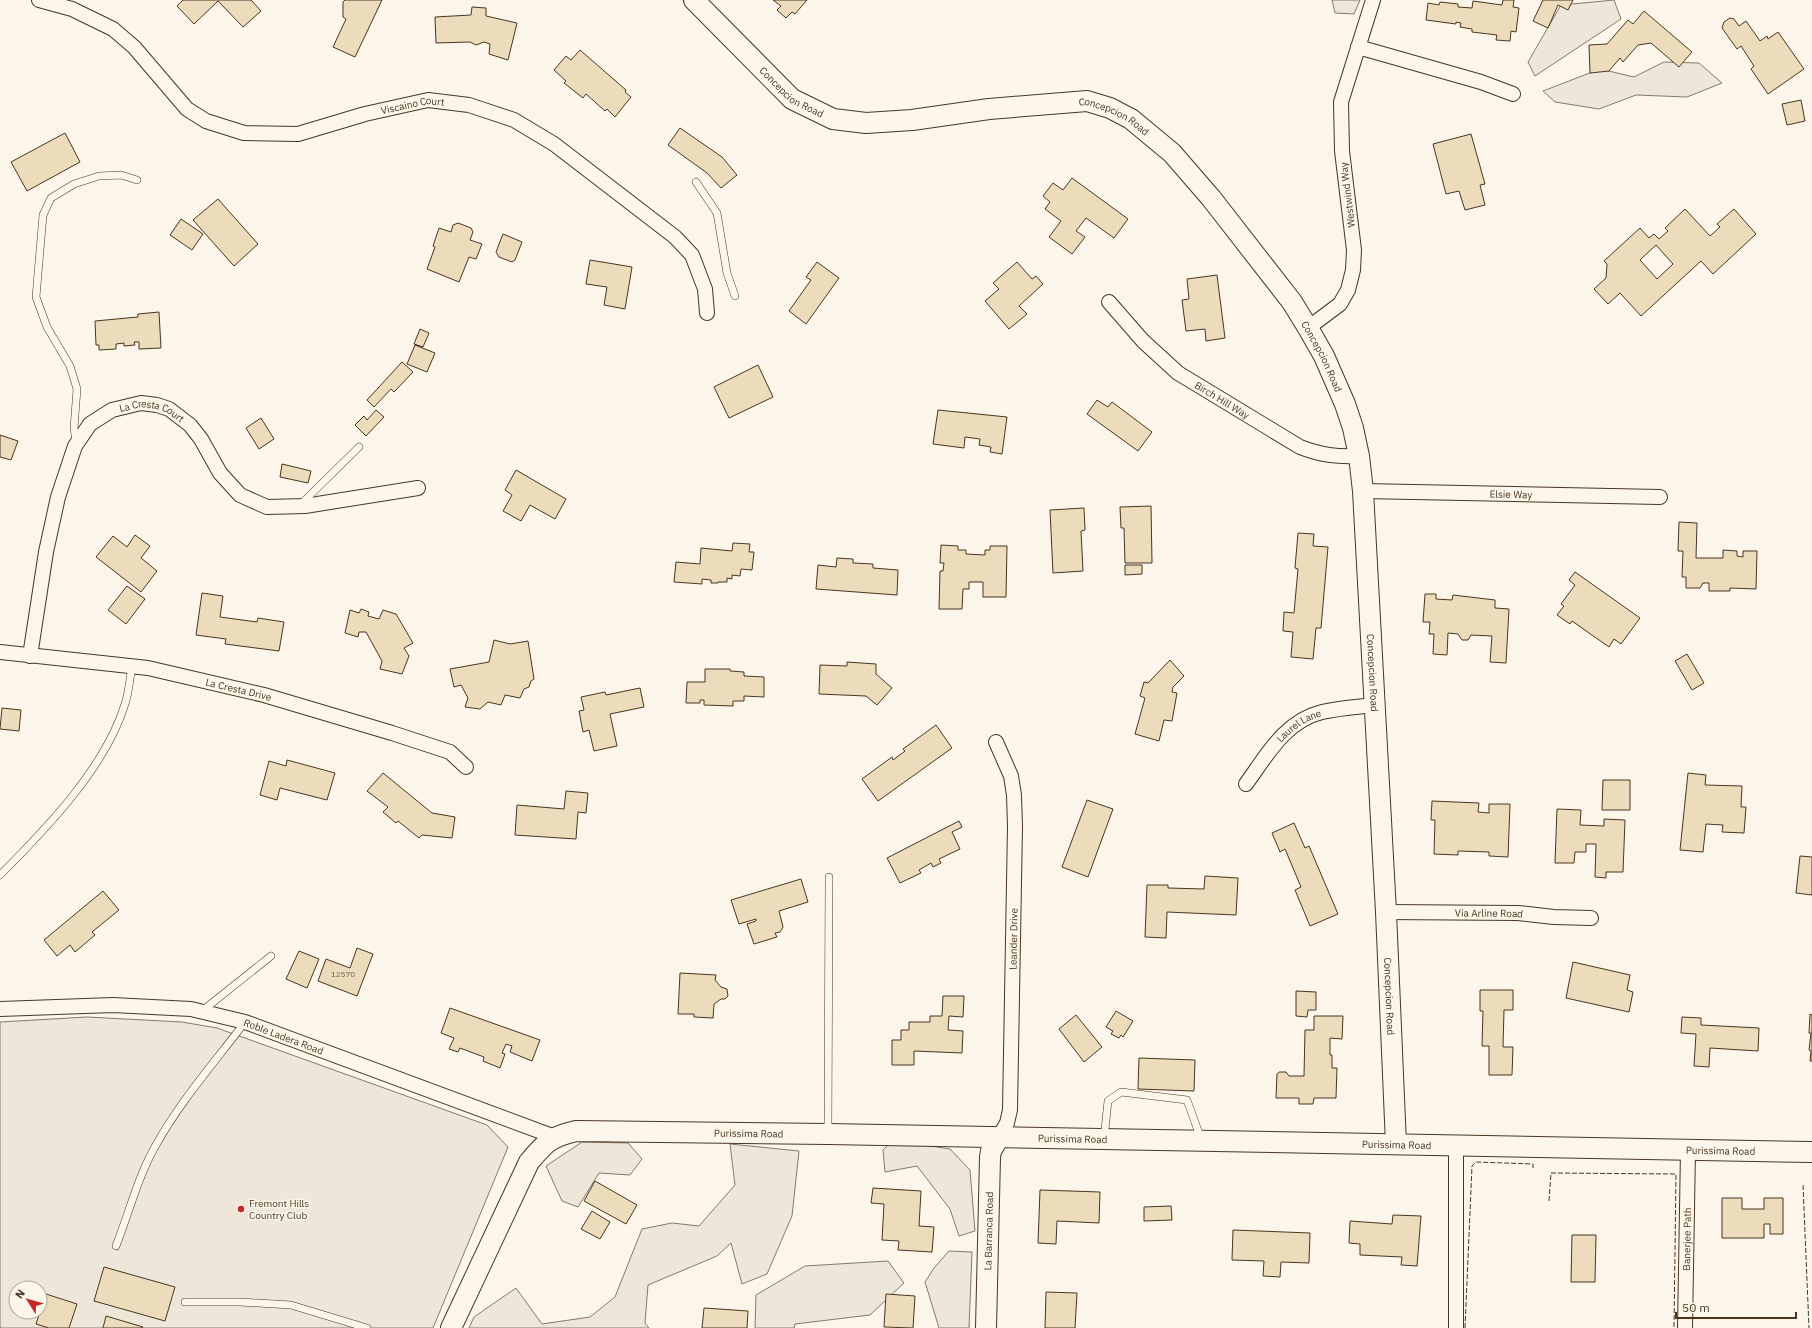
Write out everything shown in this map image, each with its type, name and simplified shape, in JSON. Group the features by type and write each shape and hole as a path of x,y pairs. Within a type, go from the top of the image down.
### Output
{"street":[{"name":"Viscaino Court","path":"39,0 74,4 113,29 134,47 187,109 206,121 244,133 298,134 365,114 428,100 469,104 514,120 554,144 676,237 692,255 705,289 707,313"},
{"name":"Concepcion Road","path":"694,0 792,99 833,119 866,123 912,120 989,109 1087,101 1110,108 1131,119 1172,153 1221,211 1292,302 1308,328 1324,356 1345,404 1353,428 1363,491 1386,912 1396,1144"},
{"name":"Westwind Way","path":"1308,328 1340,304 1348,290 1353,270 1354,250 1342,152 1341,102 1373,0"},
{"path":"1358,47 1481,82 1513,94"},
{"name":"Birch Hill Way","path":"1109,302 1143,341 1178,374 1300,447 1316,454 1333,457 1358,456"},
{"name":"La Cresta Court","path":"30,656 46,552 58,497 76,442 90,424 112,410 142,403 157,405 169,410 190,425 201,439 220,473 240,496 267,507 300,506 418,488"},
{"name":"Elsie Way","path":"1363,491 1660,497"},
{"name":"La Cresta Drive","path":"0,652 132,665 264,695 450,752 466,767"},
{"name":"Laurel Lane","path":"1246,784 1274,744 1288,729 1305,718 1322,712 1374,705"},
{"name":"Leander Drive","path":"996,742 1011,776 1014,795 1015,826 1010,1110 1007,1123 999,1137"},
{"name":"Via Arline Road","path":"1386,912 1518,913 1554,917 1591,918"},
{"name":"Roble Ladera Road","path":"0,1009 113,1005 192,1009 202,1011 245,1022 554,1137"},
{"name":"Purissima Road","path":"451,1328 529,1162 540,1149 554,1137 576,1131 828,1134 1812,1152"},
{"name":"La Barranca Road","path":"986,1328 990,1157 991,1151 999,1137"},
{"path":"1456,1145 1456,1328"},
{"name":"Banerjee Path","path":"1685,1328 1688,1150"}],"lane":[{"path":"76,442 74,428 77,389 70,366 47,327 36,297 43,215 51,198 74,184 99,176 120,175 137,180"},
{"path":"696,182 717,213 727,273 735,296"},
{"path":"300,506 359,447"},
{"path":"0,875 39,836 79,786 110,741 125,704 132,665"},
{"path":"828,1134 829,877"},
{"path":"202,1011 271,956"},
{"path":"116,1246 145,1168 155,1146 176,1111 245,1022"},
{"path":"1104,1139 1108,1101 1121,1092 1187,1100 1201,1141"},
{"path":"185,1302 240,1302 291,1305 367,1328"}],"shaded area":[{"path":"1332,0 1360,0 1354,14 1335,13"},
{"path":"1614,0 1621,19 1535,76 1528,62 1561,5"},
{"path":"1664,62 1699,63 1722,83 1687,97 1636,95 1599,109 1555,102 1543,91 1600,69 1634,77"},
{"name":"Fremont Hills Country Club","path":"87,1017 182,1022 217,1028 487,1125 508,1147 433,1328 0,1328 0,1022"},
{"path":"893,1140 950,1149 970,1170 975,1231 959,1236 950,1209 917,1166 885,1172 883,1150"},
{"path":"582,1142 628,1143 642,1159 630,1175 599,1173 578,1207 562,1201 546,1166"},
{"path":"730,1144 799,1151 792,1216 767,1274 742,1284 731,1243 717,1256 648,1285 645,1323 649,1328 469,1328 474,1317 516,1288 542,1324 590,1317 615,1297 642,1229 672,1223 699,1226 735,1185"},
{"path":"949,1251 972,1252 969,1328 939,1328 925,1282 934,1268"},
{"path":"888,1261 904,1283 870,1315 795,1324 794,1328 755,1328 756,1295 805,1266"}],"building":[{"path":"183,0 251,0 261,11 243,27 218,1 194,24 177,6"},
{"path":"345,0 382,0 355,57 333,47 346,19 343,17 343,2"},
{"path":"773,0 807,0 795,14 792,12 786,18 777,10 781,6"},
{"path":"1503,0 1514,0 1513,7 1519,8 1516,32 1511,31 1510,41 1496,40 1497,35 1472,32 1472,29 1460,27 1461,23 1456,22 1456,24 1426,20 1428,3 1439,5 1440,2 1458,4 1458,7 1472,8 1473,1 1502,5"},
{"path":"1543,0 1573,0 1568,10 1558,5 1548,28 1533,21"},
{"path":"472,7 486,8 486,16 517,23 508,60 489,54 490,44 484,42 476,45 470,42 436,43 435,17 471,15"},
{"path":"1644,11 1692,52 1679,67 1651,43 1638,45 1623,62 1620,58 1609,71 1590,73 1589,45 1607,44 1628,20 1633,24"},
{"path":"1730,18 1734,19 1739,26 1746,21 1760,41 1767,36 1768,39 1778,32 1804,69 1768,94 1751,69 1754,66 1741,46 1737,49 1722,28 1724,22"},
{"path":"580,50 626,90 625,92 631,97 615,117 607,109 605,111 586,94 583,98 564,83 566,81 554,70 566,56 571,60"},
{"path":"1801,100 1805,121 1787,125 1782,104"},
{"path":"680,128 722,157 737,175 721,188 707,173 668,145"},
{"path":"65,133 80,162 27,191 11,162"},
{"path":"1471,134 1485,184 1480,185 1485,205 1465,210 1459,191 1446,194 1433,144"},
{"path":"1072,178 1128,219 1114,238 1086,218 1076,231 1085,237 1072,254 1049,237 1061,221 1045,209 1050,202 1043,196 1053,183 1063,190"},
{"path":"218,199 258,244 234,266 193,220"},
{"path":"1685,209 1710,236 1720,227 1717,224 1734,209 1756,234 1713,274 1701,261 1641,316 1620,293 1608,304 1594,289 1606,278 1607,264 1604,261 1640,228 1649,238 1654,234 1659,239 1668,231 1665,228","holes":["1656,245 1673,264 1657,279 1640,260"]},
{"path":"181,219 203,234 192,250 170,235"},
{"path":"458,223 471,228 473,232 470,240 482,244 476,259 469,257 459,282 427,269 435,247 433,246 439,228 451,232 453,225"},
{"path":"503,234 522,242 515,260 512,262 499,257 496,252"},
{"path":"590,260 632,267 625,309 604,305 607,287 586,284"},
{"path":"817,262 839,278 806,324 789,311 811,280 806,277"},
{"path":"1017,262 1032,279 1036,276 1043,284 1019,306 1027,314 1009,329 985,301 999,289 993,283"},
{"path":"1217,275 1225,338 1206,341 1205,329 1186,331 1182,300 1189,299 1187,279"},
{"path":"159,312 161,348 139,349 139,342 134,342 135,345 124,346 124,343 116,344 116,349 99,350 99,345 96,345 95,321 138,317 138,314"},
{"path":"420,329 429,333 423,347 414,344"},
{"path":"415,345 435,353 427,372 407,364"},
{"path":"402,362 413,372 394,392 391,389 374,407 367,400"},
{"path":"758,365 773,397 729,418 714,387"},
{"path":"1097,400 1108,407 1112,402 1152,432 1138,451 1087,414"},
{"path":"376,410 384,417 366,436 355,425 364,416 367,420"},
{"path":"938,410 1007,417 1002,454 990,452 991,447 979,445 980,439 965,437 964,448 933,444"},
{"path":"261,418 274,439 259,449 246,428"},
{"path":"0,435 18,441 11,460 0,457"},
{"path":"282,464 311,471 308,483 280,477"},
{"path":"516,470 566,499 555,519 530,505 521,521 503,511 512,495 505,490"},
{"path":"1151,506 1152,563 1125,563 1124,528 1121,528 1120,507"},
{"path":"1084,508 1085,530 1081,531 1083,571 1053,573 1050,510"},
{"path":"1679,522 1697,523 1696,558 1723,558 1723,550 1737,551 1737,556 1743,557 1743,551 1757,551 1756,589 1730,588 1730,591 1709,591 1709,583 1703,583 1700,588 1686,588 1686,577 1682,577 1683,551 1678,551"},
{"path":"1298,533 1314,534 1313,546 1328,547 1321,628 1316,628 1313,659 1291,657 1293,632 1283,631 1284,612 1294,613 1298,569 1295,568"},
{"path":"135,535 150,546 141,558 157,571 141,592 96,557 113,536 127,547"},
{"path":"733,543 750,544 749,552 754,552 752,570 741,569 740,576 732,575 732,579 727,578 727,582 711,583 711,580 702,579 702,584 674,582 676,562 700,564 701,548 732,551"},
{"path":"941,545 958,546 958,550 966,550 966,554 985,555 985,550 990,550 990,546 1007,546 1006,597 983,597 983,582 969,582 969,589 963,589 962,609 939,609 940,571 943,571 944,563 940,563"},
{"path":"837,558 853,559 853,563 873,564 873,568 898,570 897,595 816,589 818,565 836,567"},
{"path":"1125,565 1142,565 1142,574 1125,575"},
{"path":"1575,572 1640,618 1621,644 1614,639 1609,647 1572,621 1570,624 1557,615 1564,606 1561,604 1575,585 1569,580"},
{"path":"127,586 145,599 126,624 108,610"},
{"path":"202,593 223,596 220,617 257,622 258,618 284,622 279,651 225,644 226,639 196,635"},
{"path":"1425,594 1436,594 1436,599 1452,600 1453,595 1495,600 1495,608 1509,609 1506,663 1490,662 1492,636 1471,635 1468,640 1462,640 1458,634 1448,633 1447,655 1433,654 1434,634 1429,634 1430,622 1423,622"},
{"path":"361,609 369,612 368,616 379,619 383,610 396,614 413,643 404,648 409,656 402,674 380,669 382,661 366,632 359,632 358,637 345,633 350,610 359,613"},
{"path":"494,640 510,644 528,641 534,679 531,681 529,687 524,689 520,698 505,695 501,705 488,702 480,709 465,707 468,698 461,685 454,687 450,669 489,662"},
{"path":"1687,654 1704,683 1692,690 1675,661"},
{"path":"1170,660 1184,676 1173,687 1172,692 1177,693 1172,721 1164,720 1159,741 1135,734 1145,698 1140,696 1144,682 1148,683"},
{"path":"847,662 876,664 876,674 892,688 877,705 866,696 819,694 820,665 847,666"},
{"path":"705,669 730,669 730,671 744,672 744,676 764,677 764,697 744,696 744,701 733,701 733,706 704,705 704,700 700,700 700,703 686,703 687,682 705,682"},
{"path":"640,688 644,707 610,714 617,746 594,751 589,730 583,732 579,711 584,710 581,697 605,692 606,695"},
{"path":"2,708 21,710 19,731 0,729"},
{"path":"936,725 952,748 878,801 862,779 892,757 893,760 905,751 903,749"},
{"path":"287,760 335,773 327,800 280,788 277,800 260,795 269,761 286,766"},
{"path":"383,773 432,813 455,817 452,838 422,835 419,838 398,821 396,823 383,812 388,807 367,791"},
{"path":"1688,773 1706,775 1705,785 1742,786 1741,807 1746,807 1744,833 1722,832 1723,825 1706,824 1703,852 1680,850"},
{"path":"1603,780 1630,780 1630,810 1602,810"},
{"path":"566,791 588,793 586,813 578,812 576,839 515,835 517,805 564,809"},
{"path":"1087,800 1113,809 1088,877 1062,867"},
{"path":"1432,801 1479,803 1478,812 1489,813 1489,804 1510,804 1508,857 1489,856 1489,852 1458,851 1458,855 1434,854 1435,820 1431,820"},
{"path":"1557,809 1581,810 1580,825 1604,826 1604,819 1625,820 1623,872 1606,872 1606,878 1595,877 1596,844 1586,844 1586,852 1575,852 1574,863 1555,863"},
{"path":"959,821 962,827 952,832 960,849 939,859 941,863 933,867 931,863 919,870 921,873 900,883 887,858"},
{"path":"1294,823 1305,848 1309,846 1338,914 1310,926 1295,890 1301,887 1285,849 1280,852 1272,833"},
{"path":"1800,856 1812,857 1812,895 1796,893"},
{"path":"1205,876 1238,878 1236,915 1167,912 1166,938 1145,937 1147,885 1168,885 1168,888 1204,889"},
{"path":"801,879 808,902 779,911 783,927 780,932 775,933 777,937 754,944 747,924 756,921 756,919 739,924 731,900"},
{"path":"103,891 119,910 92,932 95,935 75,952 70,945 57,956 44,940"},
{"path":"357,948 373,954 357,996 318,981 326,959 350,968"},
{"path":"299,951 319,959 307,988 286,979"},
{"path":"1573,962 1630,975 1627,990 1633,992 1629,1012 1566,998"},
{"path":"680,973 716,975 715,980 721,987 727,989 728,996 714,1004 713,1018 694,1017 694,1014 678,1014"},
{"path":"1480,990 1513,990 1513,1010 1504,1010 1503,1047 1513,1047 1512,1075 1489,1075 1489,1046 1482,1046 1483,1011 1480,1011"},
{"path":"1296,991 1316,992 1316,1010 1308,1010 1307,1017 1296,1016"},
{"path":"943,996 964,996 963,1017 949,1016 948,1030 963,1031 962,1053 914,1051 914,1065 892,1065 892,1040 901,1040 901,1030 909,1030 909,1022 930,1022 930,1016 942,1016"},
{"path":"450,1008 540,1040 532,1061 510,1052 512,1046 506,1044 502,1053 505,1054 500,1068 483,1061 484,1057 460,1048 458,1052 449,1049 454,1038 441,1033"},
{"path":"1116,1011 1133,1021 1123,1037 1121,1035 1119,1038 1111,1034 1113,1031 1106,1027"},
{"path":"1810,1014 1812,1015 1812,1061 1810,1061 1811,1051 1809,1050 1811,1033 1809,1033"},
{"path":"1076,1015 1102,1047 1084,1062 1059,1029"},
{"path":"1314,1016 1343,1016 1342,1039 1330,1038 1332,1068 1337,1068 1336,1098 1314,1098 1313,1104 1299,1104 1299,1098 1276,1098 1277,1074 1279,1072 1286,1072 1289,1076 1304,1076 1305,1030 1314,1030"},
{"path":"1682,1017 1701,1018 1701,1025 1759,1028 1758,1051 1710,1048 1709,1067 1694,1066 1696,1034 1681,1033"},
{"path":"1139,1058 1195,1060 1194,1091 1138,1089"},
{"path":"595,1181 637,1205 626,1224 584,1201"},
{"path":"873,1188 921,1191 919,1226 934,1227 932,1252 898,1250 899,1241 882,1240 884,1204 871,1203"},
{"path":"1040,1190 1100,1192 1099,1223 1057,1221 1056,1244 1038,1243"},
{"path":"1722,1198 1742,1198 1742,1209 1764,1209 1764,1198 1783,1198 1783,1234 1770,1234 1770,1224 1764,1224 1764,1238 1722,1238"},
{"path":"1171,1206 1172,1220 1144,1221 1144,1207"},
{"path":"592,1211 610,1222 600,1239 581,1229"},
{"path":"1393,1215 1421,1216 1417,1266 1401,1265 1402,1257 1360,1255 1360,1244 1349,1243 1350,1221 1392,1224"},
{"path":"1233,1230 1310,1233 1309,1263 1281,1262 1280,1277 1263,1276 1264,1261 1232,1260"},
{"path":"1572,1235 1596,1235 1595,1282 1571,1282"},
{"path":"104,1267 175,1287 165,1321 94,1301"},
{"path":"1046,1292 1077,1293 1075,1328 1045,1328"},
{"path":"886,1294 915,1296 913,1328 884,1327"},
{"path":"48,1295 77,1304 69,1328 49,1328 36,1324 37,1320 48,1320"},
{"path":"704,1308 748,1311 747,1328 702,1328"},
{"path":"106,1316 143,1327 103,1328"}],"fence":[{"path":"1465,1328 1472,1166 1476,1162 1533,1164 1533,1170"},
{"path":"1549,1201 1551,1173 1676,1174 1674,1328"},
{"path":"1803,1185 1809,1328"}],"place":[{"name":"Fremont Hills Country Club","path":"241,1209"}]}
